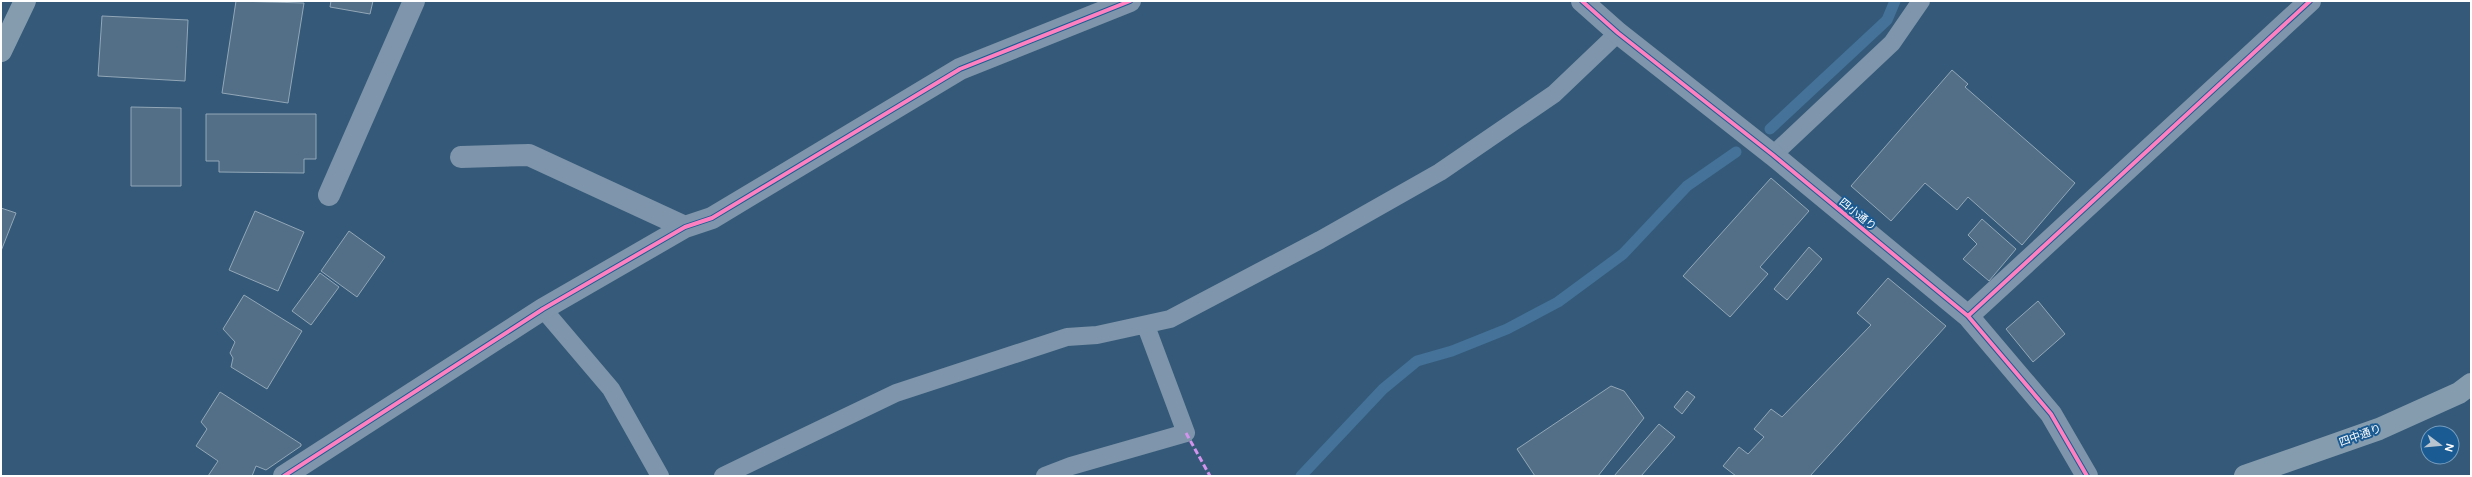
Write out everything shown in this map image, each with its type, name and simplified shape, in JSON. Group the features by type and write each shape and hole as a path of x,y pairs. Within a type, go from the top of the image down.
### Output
{"street":[{"path":"1,51 25,1"},
{"path":"330,195 414,1"},
{"path":"284,476 543,309 685,227 712,218 960,69 1130,1"},
{"name":"四小通り","path":"1582,1 1618,33 1773,156 1968,316 2051,414 2087,476"},
{"path":"1968,316 2310,1"},
{"path":"461,157 529,155 685,227"},
{"name":"四中通り","path":"2245,476 2379,428 2459,393 2471,384"}],"lane":[{"path":"1773,156 1892,43 1921,1"},
{"path":"723,476 896,393 1068,337 1097,335 1146,326 1170,319 1320,240 1440,172 1554,94 1618,33"},
{"path":"543,309 610,389 660,476"},
{"path":"1045,476 1071,466 1186,433 1146,326"}],"building":[{"path":"236,1 304,3 288,103 222,93"},
{"path":"331,1 373,1 370,14 330,7"},
{"path":"102,16 188,20 185,81 98,76"},
{"path":"1952,70 1968,84 1965,87 2075,183 2022,245 1968,197 1957,210 1925,183 1891,221 1851,186"},
{"path":"131,107 181,108 181,186 131,186"},
{"path":"206,114 316,114 316,159 304,159 304,173 219,172 219,161 206,161"},
{"path":"1771,178 1809,211 1760,267 1768,274 1730,317 1683,276"},
{"path":"1,208 16,213 1,251"},
{"path":"255,211 304,232 278,291 229,270"},
{"path":"1982,219 2016,249 1989,281 1963,259 1977,244 1968,235"},
{"path":"349,231 385,257 357,297 321,271"},
{"path":"1809,247 1822,259 1787,300 1774,289"},
{"path":"320,273 339,287 311,325 292,311"},
{"path":"1888,278 1946,326 1810,476 1736,476 1723,466 1739,447 1748,454 1764,437 1754,429 1771,409 1782,417 1871,325 1857,313"},
{"path":"244,295 302,331 267,389 231,367 233,358 230,353 235,342 223,329"},
{"path":"2038,301 2065,334 2033,362 2006,329"},
{"path":"1611,386 1624,391 1644,418 1598,476 1535,476 1517,449"},
{"path":"1687,391 1695,397 1682,414 1674,407"},
{"path":"220,392 301,444 301,446 266,470 256,466 252,476 208,476 218,461 196,446 207,429 201,422"},
{"path":"1659,424 1675,437 1641,476 1614,476"}],"waterway":[{"path":"1770,129 1887,20 1895,1"},
{"path":"1301,476 1383,389 1417,361 1452,351 1507,329 1558,302 1623,254 1687,186 1736,152"}],"marked path":[{"path":"1186,433 1210,476"}],"cycle path":[{"path":"284,476 543,309 685,227 712,218 960,69 1130,1"},
{"path":"1582,1 1618,33 1773,155 1968,316 2051,414 2087,476"},
{"path":"1968,316 2310,1"}]}
